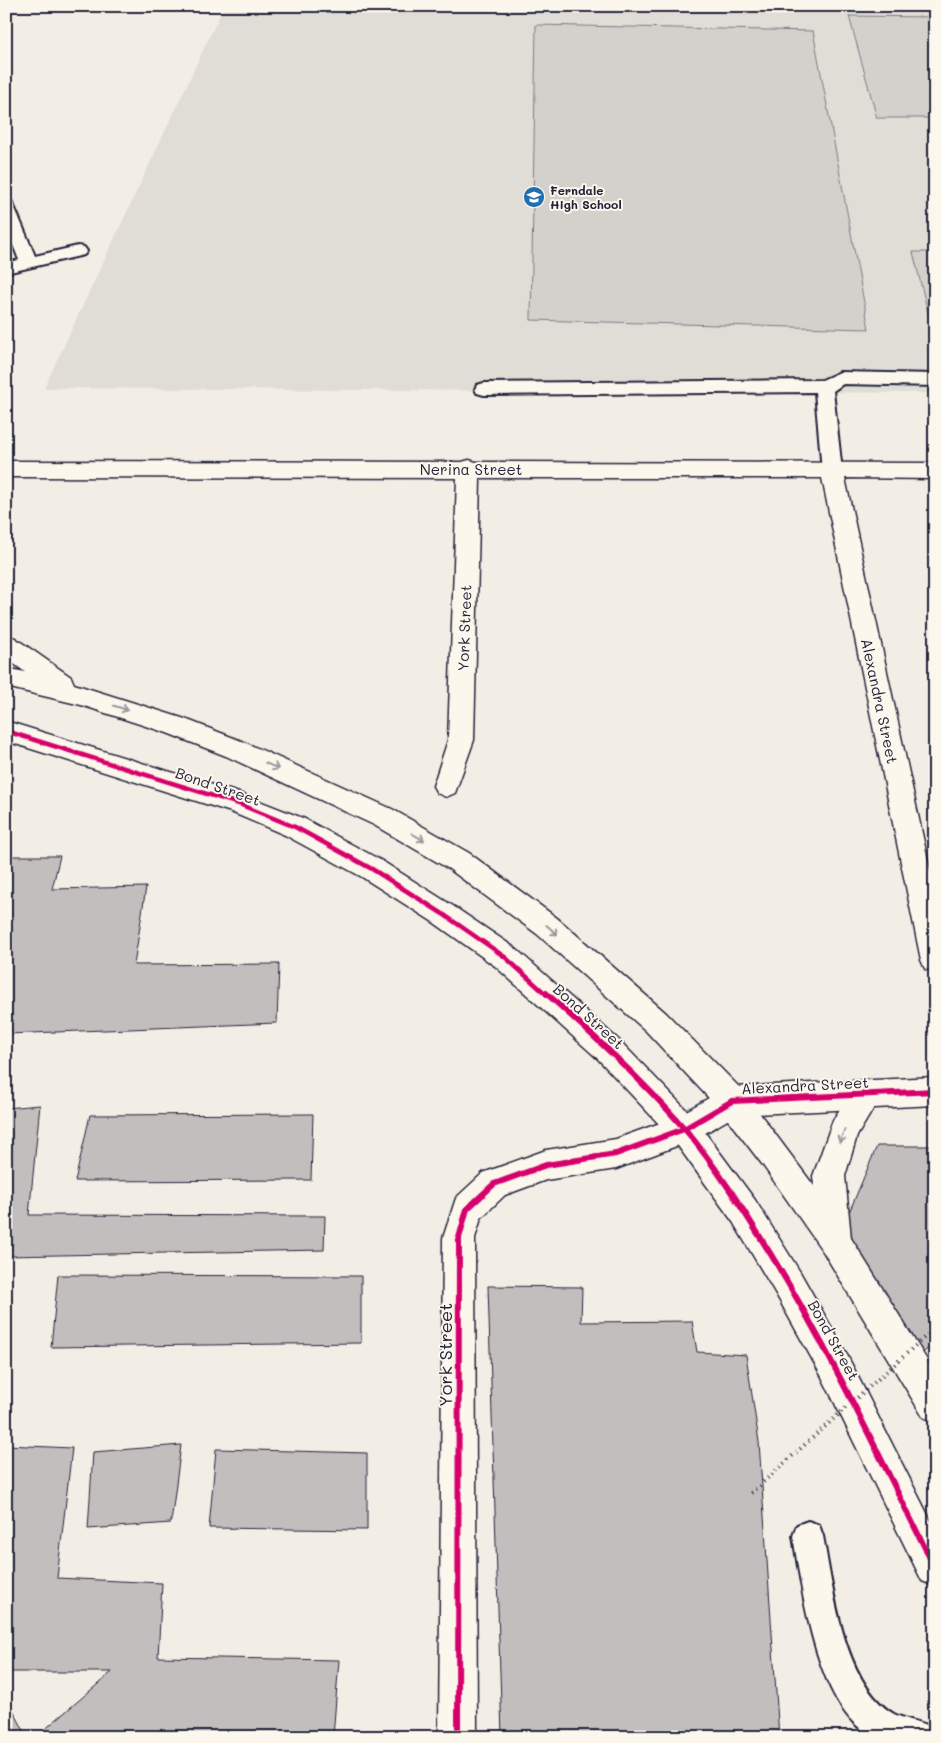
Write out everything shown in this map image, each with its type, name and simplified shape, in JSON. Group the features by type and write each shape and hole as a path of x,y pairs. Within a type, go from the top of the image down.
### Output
{"street":[{"name":"Nerina Street","path":"7,470 469,468 935,470"},
{"name":"York Street","path":"446,786 461,740 469,468"},
{"name":"Alexandra Street","path":"832,471 935,960"},
{"path":"6,644 34,665 82,696"},
{"path":"6,677 82,696 176,726 235,749 383,817 459,861 547,926 656,1022 732,1101 773,1154 835,1242 935,1405"},
{"name":"Bond Street","path":"6,731 239,804 296,827 372,869 443,914 505,957 609,1050 684,1129 744,1211 788,1283 834,1365 935,1568"},
{"path":"6,744 41,742"},
{"name":"Alexandra Street","path":"684,1129 732,1101 935,1091"},
{"path":"835,1242 829,1176 844,1130 868,1094"},
{"name":"York Street","path":"458,1737 459,1238 467,1209 494,1184 502,1181 546,1165 616,1154 684,1129"}],"lane":[{"path":"6,206 29,263"},
{"path":"6,268 78,252"},
{"path":"832,471 824,390 827,386 840,378 935,380"},
{"path":"484,389 827,386"},
{"path":"808,1536 833,1653 846,1683 871,1715 883,1725 915,1737"}],"path":[{"path":"751,1493 935,1328"}],"shaded area":[{"name":"Ferndale High School","path":"224,6 935,6 935,393 44,388"},
{"path":"849,16 935,17 935,118 877,118"},
{"path":"536,25 813,31 869,329 531,320"},
{"path":"913,252 935,252 935,341"}],"building":[{"path":"6,856 60,856 52,889 146,887 134,965 279,964 277,1023 6,1034"},
{"path":"40,1105 29,1215 325,1216 324,1250 6,1256 6,1108"},
{"path":"313,1114 311,1180 75,1181 90,1115"},
{"path":"877,1146 935,1146 935,1343 920,1355 840,1234"},
{"path":"58,1275 361,1276 361,1343 51,1347"},
{"path":"488,1286 582,1287 581,1322 692,1321 697,1352 746,1355 759,1442 779,1737 502,1737"},
{"path":"6,1445 72,1448 57,1578 162,1583 158,1657 339,1660 333,1737 36,1737 112,1672 6,1672"},
{"path":"181,1445 171,1523 88,1529 93,1452"},
{"path":"216,1449 367,1453 367,1530 209,1528"},
{"path":"6,1696 27,1737 6,1737"}],"cycle path":[{"path":"6,731 239,804 295,827 372,869 443,914 505,957 609,1050 684,1129 744,1211 788,1283 834,1365 935,1568"},
{"path":"458,1737 459,1238 467,1209 494,1184 546,1165 616,1154 684,1129 732,1101 935,1091"}],"place":[{"name":"Ferndale High School","path":"534,197"}]}
